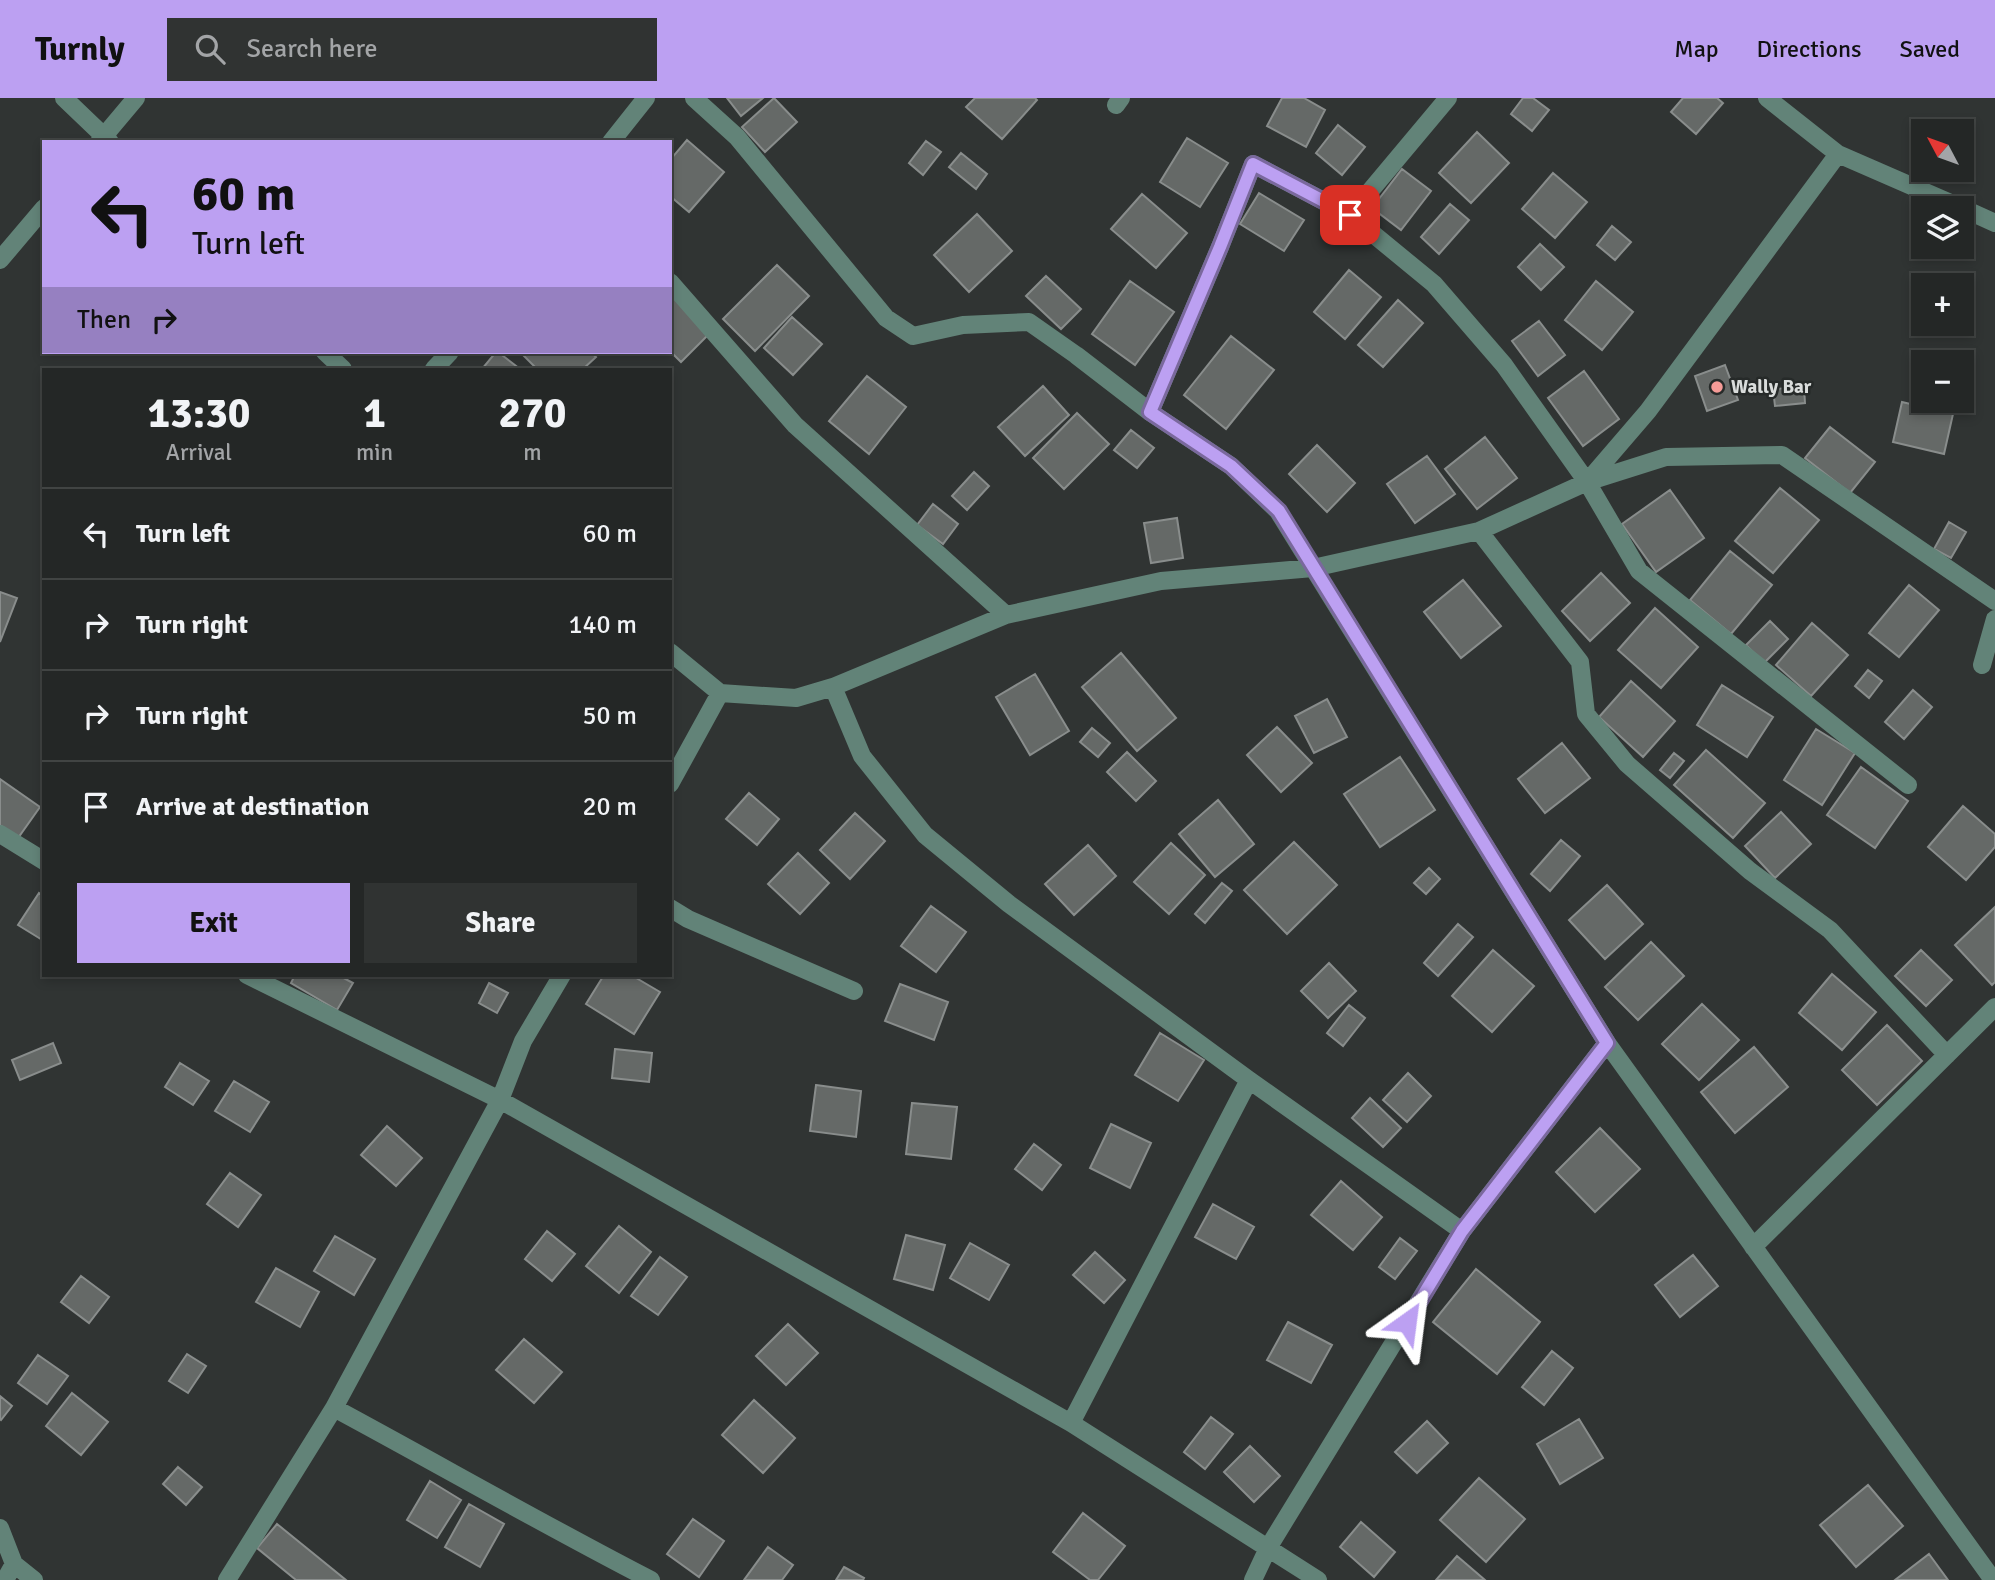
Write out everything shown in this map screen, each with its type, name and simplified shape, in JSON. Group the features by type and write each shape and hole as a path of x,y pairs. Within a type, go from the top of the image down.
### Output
{"street":[{"path":"64,98 104,140 136,98"},
{"path":"613,140 646,98"},
{"path":"694,98 737,137 886,318 913,336 963,325 1030,322 1150,412 1231,466 1279,511 1607,1043 1993,1580"},
{"path":"1350,215 1448,98"},
{"path":"1767,98 1838,154 1934,196"},
{"path":"1587,482 1648,411 1838,154"},
{"path":"1150,412 1253,164 1350,215 1434,285 1504,365 1587,482 1639,571 1908,785"},
{"path":"0,260 42,210"},
{"path":"1974,213 1995,223"},
{"path":"672,284 796,425 1006,615"},
{"path":"327,354 342,368"},
{"path":"435,368 448,354"},
{"path":"672,654 720,693 796,698 833,687 1006,615 1161,581 1313,568 1479,531 1587,482 1667,457 1782,455 1995,601"},
{"path":"1479,531 1580,662 1586,714 1627,764 1750,871 1830,930 1947,1055"},
{"path":"1982,665 1995,618"},
{"path":"833,687 862,756 925,835 1009,904 1462,1231"},
{"path":"672,780 720,693"},
{"path":"0,834 42,859"},
{"path":"672,909 688,919 854,991"},
{"path":"251,977 500,1100 1071,1423 1318,1580"},
{"path":"227,1580 334,1408 500,1100 523,1041 561,977"},
{"path":"1753,1247 1995,1007"},
{"path":"1253,1580 1268,1548 1462,1231 1607,1043"},
{"path":"1071,1423 1250,1080"},
{"path":"334,1408 650,1580"},
{"path":"0,1528 14,1564 34,1580"},
{"path":"5,1580 14,1564"}],"building":[{"path":"727,98 763,98 741,116"},
{"path":"774,98 797,122 765,152 742,127"},
{"path":"975,98 1037,100 1002,139 966,107"},
{"path":"1282,98 1304,98 1325,110 1306,147 1267,126"},
{"path":"1523,98 1533,98 1549,110 1532,131 1511,114"},
{"path":"1683,98 1717,98 1723,103 1696,134 1671,112"},
{"path":"1338,125 1365,147 1342,175 1316,153"},
{"path":"1477,132 1509,163 1471,203 1439,173"},
{"path":"1187,138 1228,163 1200,207 1160,182"},
{"path":"687,140 724,172 689,212 672,198 672,158"},
{"path":"926,141 941,152 923,175 909,163"},
{"path":"961,153 987,174 976,189 949,167"},
{"path":"1402,169 1431,191 1401,230 1372,208"},
{"path":"1553,173 1587,202 1555,238 1522,209"},
{"path":"1259,193 1304,220 1284,251 1240,224"},
{"path":"1142,194 1187,233 1156,268 1111,229"},
{"path":"1450,204 1469,220 1439,254 1421,237"},
{"path":"977,214 1012,251 969,292 934,255"},
{"path":"1612,226 1631,242 1615,260 1597,245"},
{"path":"1540,244 1564,267 1541,290 1518,267"},
{"path":"777,265 809,296 755,351 723,319"},
{"path":"1349,270 1381,297 1345,339 1314,312"},
{"path":"1046,276 1081,309 1061,329 1026,296"},
{"path":"1130,281 1174,312 1135,365 1092,334"},
{"path":"1596,281 1633,312 1602,350 1565,320"},
{"path":"672,296 710,333 681,362 672,353"},
{"path":"1398,300 1423,323 1383,367 1358,345"},
{"path":"792,317 822,344 793,375 764,348"},
{"path":"1539,321 1565,355 1538,376 1512,341"},
{"path":"1231,336 1274,370 1226,429 1184,395"},
{"path":"494,354 501,354 519,368 483,368"},
{"path":"522,354 592,354 596,357 584,368 536,368"},
{"path":"1725,365 1738,400 1707,411 1695,376"},
{"path":"1584,371 1619,419 1583,446 1548,398"},
{"path":"867,376 906,407 869,454 829,421"},
{"path":"1043,386 1069,415 1025,456 998,427"},
{"path":"1804,387 1805,403 1775,406 1773,389"},
{"path":"1902,402 1911,404 1911,413 1953,414 1944,454 1893,442"},
{"path":"1077,413 1109,444 1064,489 1033,458"},
{"path":"1830,427 1875,462 1850,493 1805,458"},
{"path":"1131,430 1154,448 1137,468 1114,450"},
{"path":"1485,437 1517,478 1477,509 1445,469"},
{"path":"1317,445 1355,483 1327,512 1289,474"},
{"path":"1427,456 1455,494 1415,523 1387,484"},
{"path":"974,472 989,486 967,510 952,496"},
{"path":"1780,488 1819,520 1773,573 1735,541"},
{"path":"1670,490 1704,538 1656,572 1622,524"},
{"path":"933,504 958,524 943,544 917,525"},
{"path":"1177,518 1183,558 1151,563 1144,523"},
{"path":"1949,522 1966,532 1951,558 1934,549"},
{"path":"1730,551 1772,585 1731,634 1690,600"},
{"path":"1601,573 1630,603 1590,641 1562,611"},
{"path":"1463,580 1501,626 1461,658 1424,612"},
{"path":"1909,585 1939,610 1899,657 1869,633"},
{"path":"0,592 17,598 0,642"},
{"path":"1655,608 1698,647 1661,688 1618,650"},
{"path":"1770,621 1788,639 1764,663 1746,645"},
{"path":"1812,623 1848,655 1811,696 1776,665"},
{"path":"1121,653 1176,718 1137,751 1082,687"},
{"path":"1868,670 1882,681 1869,698 1855,686"},
{"path":"1035,674 1069,731 1030,755 996,697"},
{"path":"1631,681 1675,721 1643,757 1599,717"},
{"path":"1722,685 1773,717 1747,757 1697,725"},
{"path":"1913,690 1932,707 1904,739 1885,722"},
{"path":"1327,699 1347,737 1314,753 1295,716"},
{"path":"1277,727 1312,763 1281,792 1247,755"},
{"path":"1092,728 1110,743 1098,757 1080,742"},
{"path":"1816,729 1855,753 1822,805 1784,780"},
{"path":"1562,743 1590,778 1545,813 1518,779"},
{"path":"1706,750 1765,803 1733,838 1674,785"},
{"path":"1127,752 1156,781 1136,801 1107,772"},
{"path":"1674,753 1684,761 1670,778 1660,770"},
{"path":"1400,757 1435,810 1380,847 1344,794"},
{"path":"1861,767 1908,801 1875,848 1827,815"},
{"path":"0,779 40,807 18,838 0,825"},
{"path":"749,793 779,819 757,845 726,819"},
{"path":"1218,800 1254,844 1215,877 1179,834"},
{"path":"1963,806 1995,834 1995,847 1966,880 1928,847"},
{"path":"1781,812 1811,844 1775,878 1745,846"},
{"path":"855,813 885,841 850,879 820,850"},
{"path":"1561,840 1580,856 1550,891 1531,874"},
{"path":"1294,842 1337,885 1287,934 1244,890"},
{"path":"1171,843 1205,875 1169,914 1134,882"},
{"path":"1088,845 1116,876 1074,915 1045,884"},
{"path":"798,853 829,883 800,914 768,884"},
{"path":"1429,868 1440,879 1426,894 1414,883"},
{"path":"1222,883 1232,891 1205,923 1195,914"},
{"path":"1607,885 1643,924 1605,959 1569,920"},
{"path":"39,893 42,895 42,940 18,925"},
{"path":"931,906 966,932 936,972 901,946"},
{"path":"1995,907 1995,982 1992,985 1955,945"},
{"path":"1458,924 1473,937 1438,976 1424,963"},
{"path":"1651,942 1684,976 1638,1020 1605,987"},
{"path":"1493,950 1534,986 1492,1032 1452,996"},
{"path":"1921,950 1952,980 1926,1006 1895,976"},
{"path":"1329,963 1356,991 1328,1018 1301,991"},
{"path":"1832,974 1876,1012 1842,1050 1799,1013"},
{"path":"294,977 342,977 353,983 337,1010 291,983"},
{"path":"603,977 634,977 660,992 634,1034 586,1004"},
{"path":"489,983 508,993 497,1013 479,1003"},
{"path":"900,984 948,1002 934,1040 885,1021"},
{"path":"1702,1004 1739,1040 1699,1080 1662,1044"},
{"path":"1349,1005 1365,1018 1343,1046 1327,1033"},
{"path":"1887,1025 1922,1061 1877,1105 1842,1070"},
{"path":"1160,1033 1204,1060 1178,1101 1135,1075"},
{"path":"53,1043 61,1063 20,1080 12,1060"},
{"path":"1754,1047 1788,1087 1735,1133 1701,1092"},
{"path":"615,1049 652,1053 649,1082 612,1078"},
{"path":"180,1063 209,1081 193,1105 165,1087"},
{"path":"1408,1073 1431,1096 1407,1122 1383,1100"},
{"path":"234,1081 269,1102 250,1132 215,1111"},
{"path":"816,1085 861,1091 856,1137 810,1131"},
{"path":"1370,1098 1401,1128 1383,1147 1352,1118"},
{"path":"912,1103 957,1107 951,1159 906,1154"},
{"path":"1111,1124 1151,1143 1130,1188 1090,1168"},
{"path":"387,1126 422,1158 396,1186 361,1155"},
{"path":"1600,1128 1640,1169 1595,1212 1556,1172"},
{"path":"1034,1144 1061,1165 1042,1190 1015,1169"},
{"path":"230,1173 261,1195 238,1227 207,1204"},
{"path":"1341,1181 1382,1217 1353,1250 1311,1215"},
{"path":"1213,1204 1254,1227 1236,1259 1195,1237"},
{"path":"619,1226 651,1252 619,1293 586,1266"},
{"path":"547,1231 575,1254 552,1281 525,1259"},
{"path":"906,1235 945,1245 933,1290 894,1279"},
{"path":"335,1236 375,1259 354,1295 314,1271"},
{"path":"1400,1238 1417,1251 1395,1279 1379,1267"},
{"path":"970,1243 1009,1265 989,1300 950,1278"},
{"path":"1095,1252 1125,1280 1104,1303 1073,1275"},
{"path":"1693,1255 1718,1286 1680,1317 1655,1285"},
{"path":"660,1257 687,1277 658,1315 631,1296"},
{"path":"276,1268 319,1292 300,1327 256,1302"},
{"path":"1476,1269 1540,1322 1497,1374 1433,1322"},
{"path":"81,1276 109,1297 89,1323 61,1302"},
{"path":"1288,1322 1332,1345 1311,1383 1267,1360"},
{"path":"788,1324 818,1353 786,1385 756,1356"},
{"path":"524,1339 562,1372 534,1403 496,1370"},
{"path":"1552,1351 1573,1368 1544,1405 1522,1387"},
{"path":"187,1354 206,1366 188,1393 169,1381"},
{"path":"38,1355 68,1376 47,1404 18,1383"},
{"path":"72,1393 108,1422 81,1455 46,1426"},
{"path":"0,1396 12,1406 1,1420 0,1419"},
{"path":"754,1400 795,1438 763,1473 722,1435"},
{"path":"1211,1417 1233,1434 1205,1469 1184,1452"},
{"path":"1579,1419 1603,1458 1560,1484 1537,1444"},
{"path":"1427,1421 1448,1443 1417,1473 1395,1452"},
{"path":"1250,1446 1280,1476 1254,1502 1224,1472"},
{"path":"178,1467 202,1487 186,1505 163,1484"},
{"path":"1479,1478 1525,1519 1486,1562 1440,1520"},
{"path":"430,1481 461,1500 437,1538 407,1520"},
{"path":"1868,1485 1903,1526 1856,1567 1820,1525"},
{"path":"469,1504 504,1524 480,1567 445,1547"},
{"path":"1083,1513 1125,1546 1098,1580 1090,1580 1053,1552"},
{"path":"693,1519 724,1541 699,1577 667,1554"},
{"path":"1361,1522 1395,1552 1374,1577 1340,1547"},
{"path":"277,1524 346,1580 296,1580 257,1548"},
{"path":"768,1547 793,1565 782,1580 744,1580"},
{"path":"1929,1554 1948,1580 1895,1580"},
{"path":"1457,1556 1485,1580 1436,1580"},
{"path":"844,1567 864,1578 863,1580 836,1580"}],"place":[{"name":"Wally Bar","path":"1717,387"}],"route":[{"path":"1350,215 1253,164 1150,412 1231,466 1279,511 1607,1043 1462,1231 1407,1322"}]}
